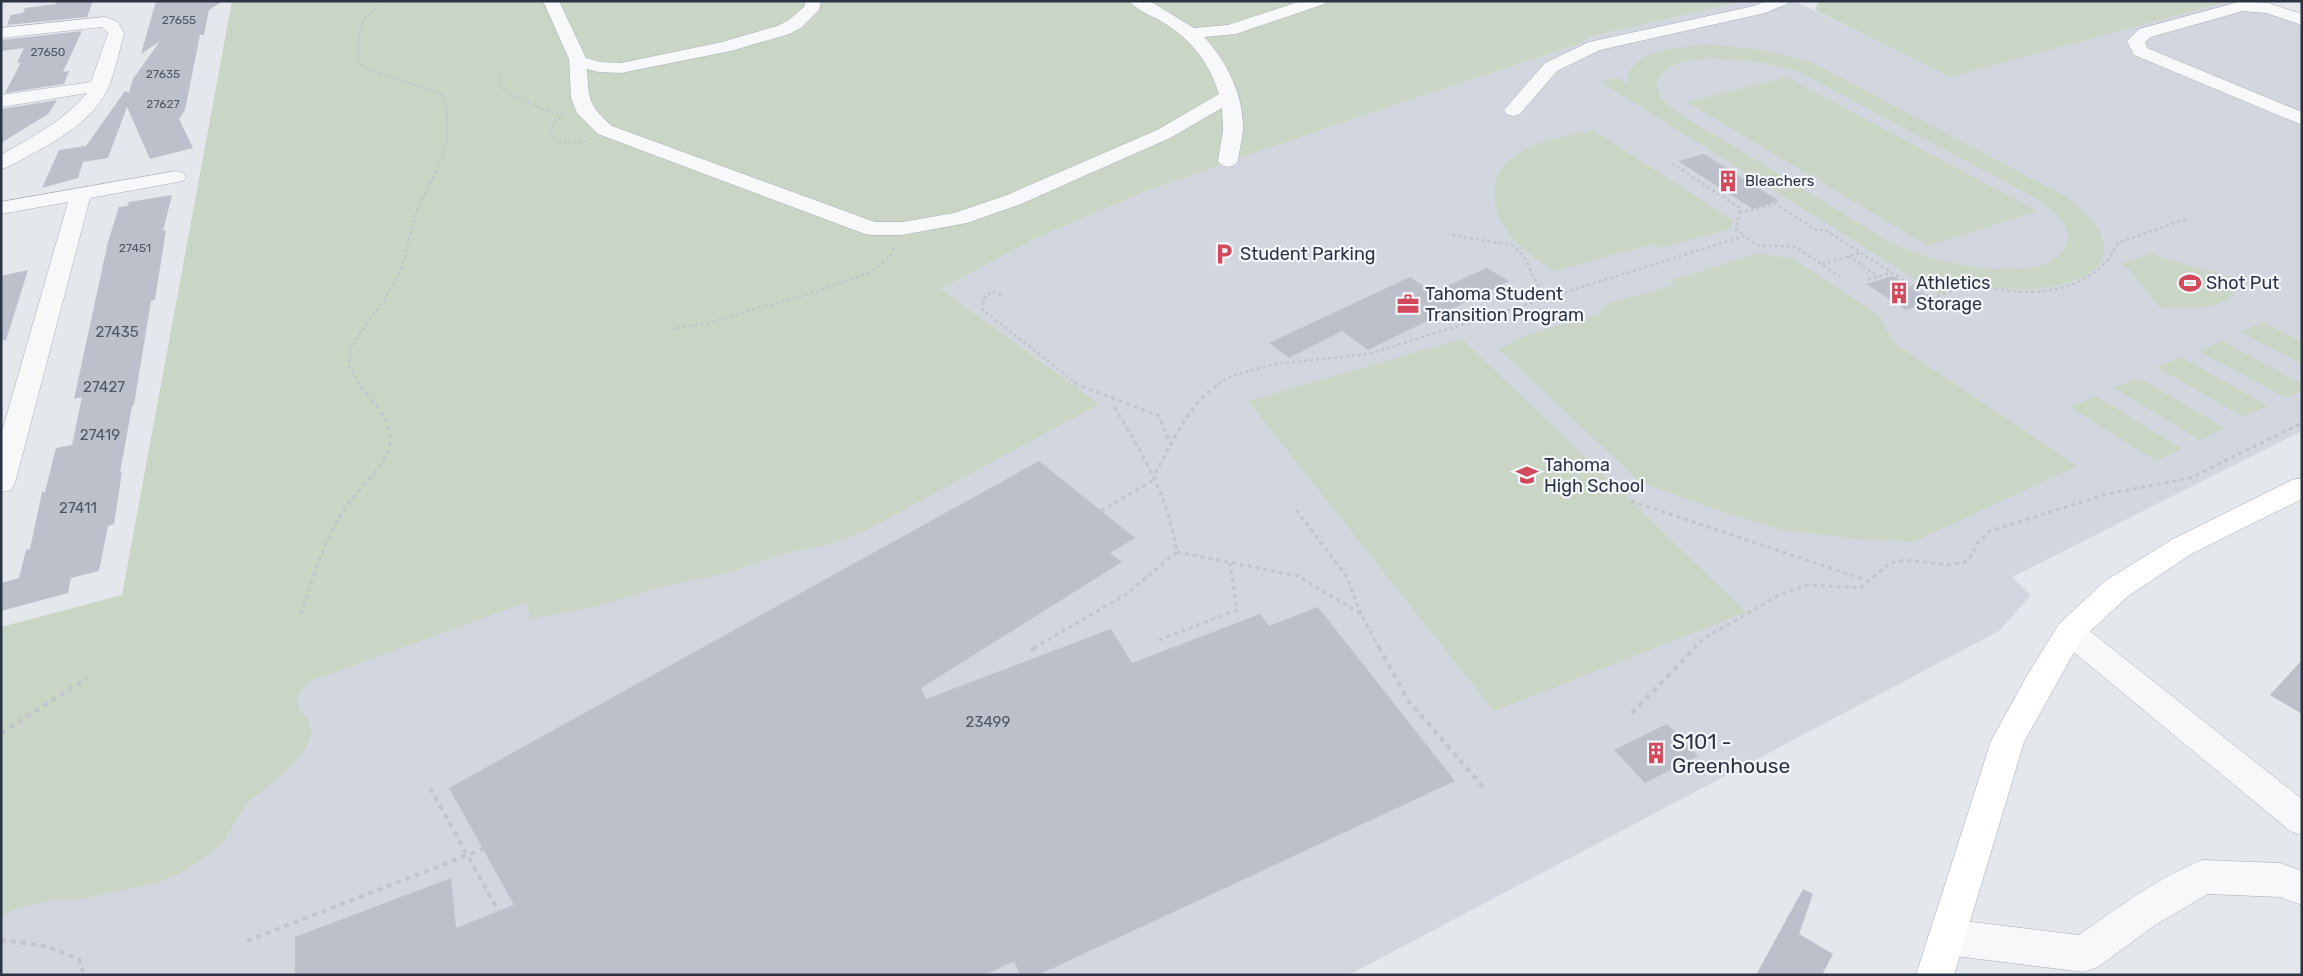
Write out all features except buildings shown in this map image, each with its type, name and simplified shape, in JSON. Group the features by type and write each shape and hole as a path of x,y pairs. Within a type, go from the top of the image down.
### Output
{"main road":[{"path":"1935,975 2008,740 2070,632 2116,589 2183,546 2302,487"}],"street":[{"path":"550,1 578,61 580,98 586,113 605,130 874,229 892,230 965,218 1024,196 1187,122 1228,96"},
{"path":"578,61 599,67 621,68 725,47 783,30 795,24 813,7 813,1"},
{"path":"1138,1 1191,33 1210,55 1222,77 1228,96 1233,129 1228,161"},
{"path":"1191,33 1230,30 1318,1"},
{"path":"1513,110 1551,67 1595,46 1759,10 1781,1"},
{"path":"2290,1 2302,6"},
{"path":"2302,20 2268,8 2243,6 2144,33 2136,41 2140,51 2302,120"},
{"path":"1,33 105,22 112,26 116,33 96,94 74,119 1,163"},
{"path":"1,101 99,86"},
{"path":"1,208 176,177"},
{"path":"1,483 81,194"},
{"path":"2070,632 2302,820"},
{"path":"1947,937 2084,954 2142,913 2204,877 2280,880 2302,888"}],"path":[{"path":"301,614 326,543 354,494 380,463 390,440 389,425 377,404 352,374 349,356 359,335 381,306 404,260 416,211 436,170 448,138 444,96 430,87 372,72 359,64 358,26 363,18 385,1"},
{"path":"498,73 501,87 517,98 534,108 562,115"},
{"path":"1673,164 1740,208 1736,230 1757,245 1796,247 1840,276"},
{"path":"1739,213 1775,204 1818,231 1824,229 1931,298 1968,286 2016,291 2038,290 2088,279 2112,255 2118,243 2189,218"},
{"path":"671,329 708,323 814,292 870,272 891,257 895,244 892,230"},
{"path":"1452,235 1512,245 1518,249 1530,265 1537,284 1550,296"},
{"path":"1155,473 1194,407 1213,387 1232,376 1274,364 1369,354 1744,236"},
{"path":"1822,264 1860,252"},
{"path":"1847,256 1879,276"},
{"path":"1868,280 1891,273"},
{"path":"1001,295 992,291 984,298 983,310 1075,383 1159,416 1171,445"},
{"path":"1114,407 1155,473 1174,527 1177,552"},
{"path":"1632,713 1703,640 1784,593 1808,585 1860,588 1890,563 1904,560 1949,565 1965,562 1971,556 1978,542 1990,531 2107,494 2190,478 2302,423"},
{"path":"1101,511 1157,478"},
{"path":"1631,502 1870,581"},
{"path":"1296,510 1347,577 1361,614 1407,700 1483,787"},
{"path":"1177,552 1298,576 1361,614"},
{"path":"1031,650 1125,594 1177,552"},
{"path":"1159,640 1237,610 1230,563"},
{"path":"1,733 87,678"},
{"path":"430,788 498,912"},
{"path":"247,940 483,849"},
{"path":"1,940 46,946 79,959 84,975"}],"shaded area":[{"name":"Tahoma High School","path":"1742,1 1794,1 1951,76 2230,1 2259,1 2302,17 2302,431 2012,577 2031,595 1999,631 1349,975 1,975 1,805 1046,365 941,289 1034,239 1151,189 1393,105 1579,44 1589,37"}],"green space":[{"path":"232,1 1742,1 1589,37 1579,44 1393,105 1151,189 1034,239 941,289 1099,404 861,533 822,546 785,553 727,573 660,587 599,606 530,619 527,602 308,682 298,695 298,709 308,719 312,735 302,753 287,770 246,804 223,842 202,859 180,873 156,883 75,900 52,900 22,907 1,915 1,627 122,595"},
{"path":"1819,1 2230,1 1950,77 1815,10"},
{"path":"1694,46 1747,48 1788,56 1815,64 2065,196 2087,215 2100,233 2104,248 2101,262 2090,272 2074,281 2052,286 2006,289 1947,279 1959,288 1939,294 1601,82 1618,78 1627,84 1629,73 1645,57 1669,49","holes":["1715,58 1766,63 1799,72 2039,200 2064,225 2068,238 2066,245 2056,258 2041,265 2021,269 1976,267 1935,259 1909,251 1875,233 1679,114 1660,98 1656,83 1660,75 1673,65 1689,60"]},
{"path":"1787,77 2037,211 1928,246 1687,102"},
{"path":"1593,130 1732,220 1732,228 1665,247 1649,245 1555,271 1543,264 1521,246 1503,225 1497,213 1495,199 1496,181 1505,164 1525,150 1553,139"},
{"path":"1757,253 1793,259 1877,314 1894,343 2077,466 1913,542 1859,539 1783,530 1731,515 1640,482 1499,349 1529,334 1598,314 1607,304 1671,286 1674,280"},
{"name":"Shot Put","path":"2153,253 2162,258 2239,279 2236,290 2229,298 2219,304 2195,308 2159,307 2129,269 2121,264"},
{"path":"2263,322 2302,342 2302,364 2241,332"},
{"path":"1462,339 1746,612 1494,711 1248,401"},
{"path":"2222,341 2302,384 2302,391 2286,398 2199,351"},
{"path":"2181,357 2268,406 2243,417 2157,367"},
{"path":"2139,378 2225,428 2200,440 2114,388"},
{"path":"2096,396 2182,449 2156,461 2070,407"}],"place":[{"name":"Bleachers","path":"1728,181"},
{"name":"Student Parking","path":"1224,254"},
{"name":"Shot Put","path":"2190,283"},
{"name":"Athletics Storage","path":"1899,293"},
{"name":"Tahoma Student Transition Program","path":"1408,304"},
{"name":"Tahoma High School","path":"1527,475"},
{"name":"S101 - Greenhouse","path":"1656,753"}]}
